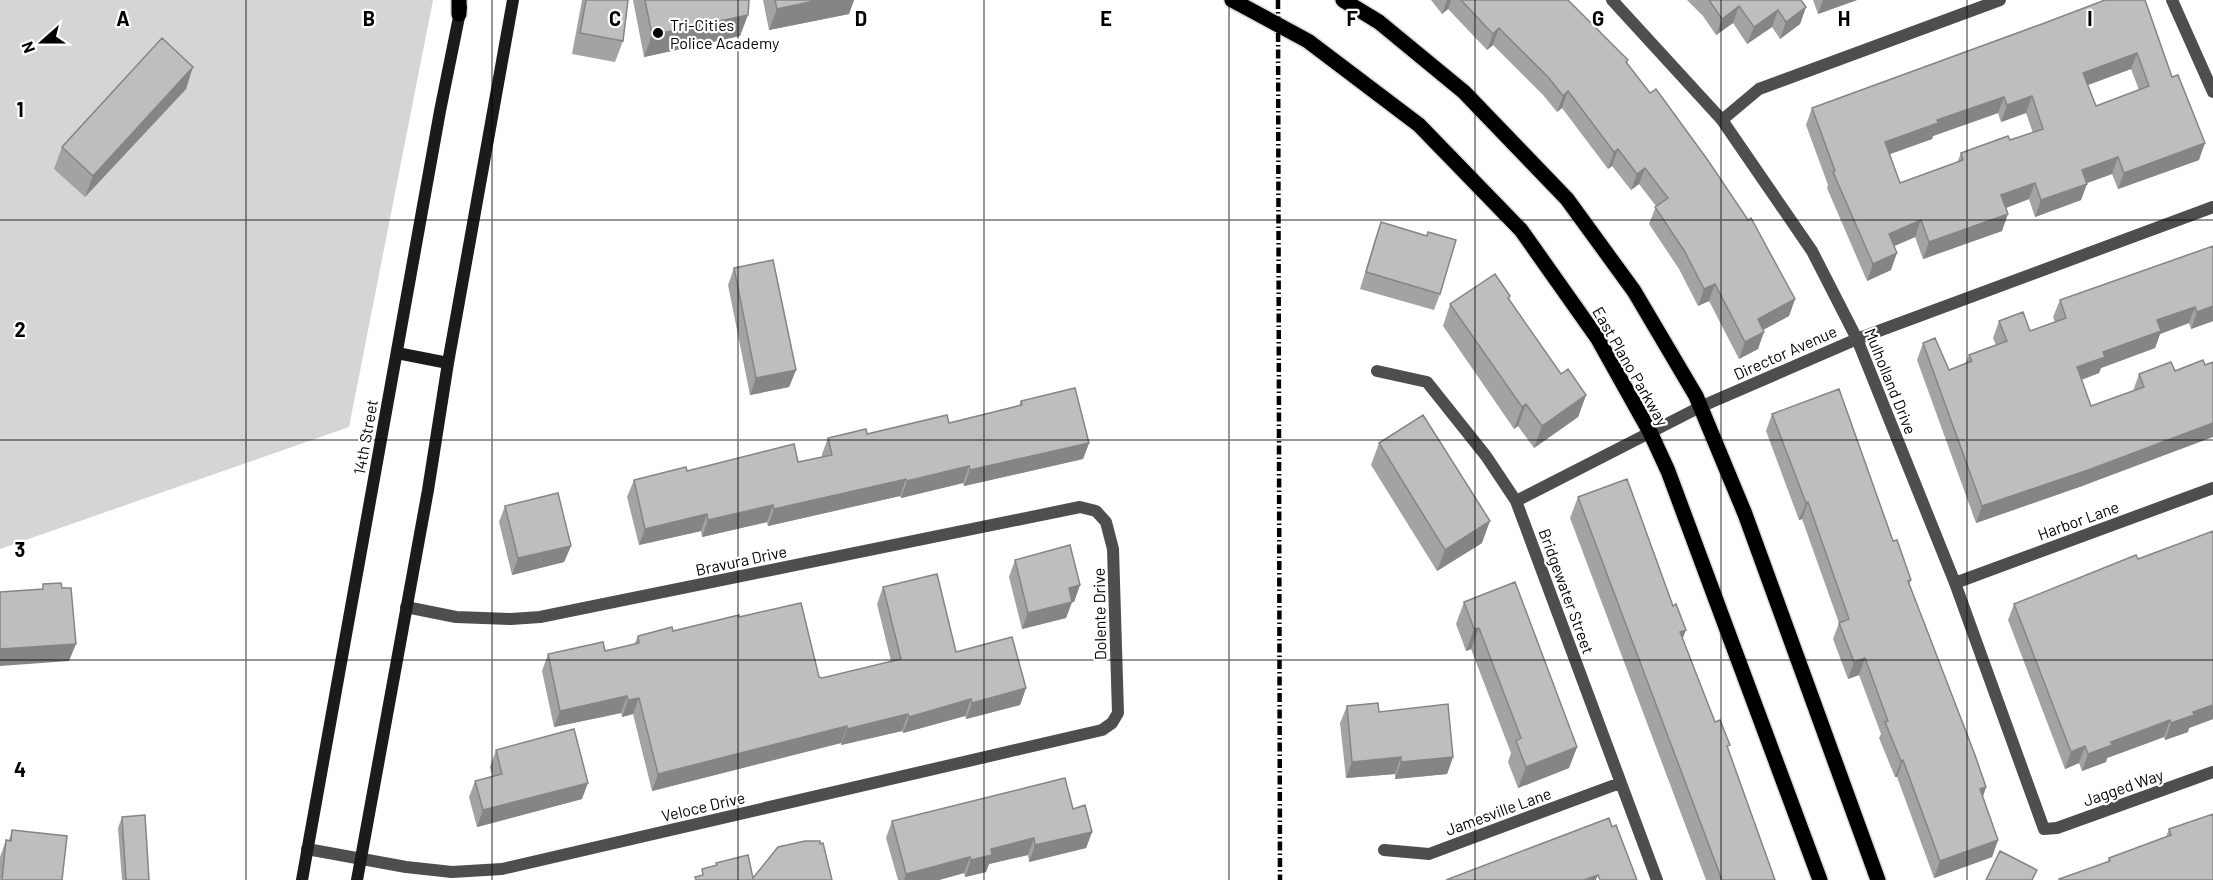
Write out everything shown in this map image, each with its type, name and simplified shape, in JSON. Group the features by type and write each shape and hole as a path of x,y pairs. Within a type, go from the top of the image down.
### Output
{"main road":[{"path":"357,880 428,490 448,363 513,0"},
{"name":"East Plano Parkway","path":"1232,0 1308,41 1419,125 1521,230 1598,339 1650,432 1668,471 1820,880"},
{"path":"1343,0 1379,22 1464,92 1567,199 1634,291 1696,396 1744,514 1878,880"},
{"name":"14th Street","path":"302,880 460,5"},
{"path":"398,353 448,363"}],"street":[{"name":"Mulholland Drive","path":"1612,0 1722,120 1812,251 1857,339 1955,583 2044,829"},
{"path":"1722,120 1760,89 2000,0"},
{"path":"2172,0 2213,92"},
{"name":"Director Avenue","path":"1516,501 1700,407 1857,339 2213,207"},
{"name":"Bridgewater Street","path":"1377,371 1427,382 1486,456 1516,501 1657,880"},
{"name":"Harbor Lane","path":"1955,583 2213,488"},
{"name":"Bravura Drive","path":"406,607 456,617 511,620 540,618 1080,507"},
{"name":"Dolente Drive","path":"1080,507 1096,511 1106,522 1113,549 1118,713 1112,723 1102,730"},
{"name":"Veloce Drive","path":"307,849 452,872 502,869 1102,730"},
{"name":"Jagged Way","path":"2044,829 2056,828 2213,772"},
{"name":"Jamesville Lane","path":"1384,850 1429,854 1620,783"}],"shaded area":[{"path":"0,0 433,0 349,427 0,549"}],"building":[{"path":"586,0 628,0 623,41 580,33"},
{"path":"645,0 749,0 748,15 652,35"},
{"path":"775,0 819,0 777,9"},
{"path":"1461,0 1568,0 1628,60 1626,62 1650,93 1656,89 1748,220 1751,218 1795,299 1758,319 1764,332 1745,342 1715,284 1704,289 1685,252 1655,207 1668,198 1645,168 1637,174 1618,149 1614,152 1568,91 1563,96 1549,78 1499,28 1493,34"},
{"path":"1709,0 1801,0 1806,7 1786,22 1778,10 1754,27 1739,6 1722,19"},
{"path":"2105,0 2145,0 2172,77 2178,75 2205,143 2124,173 2118,157 2082,170 2087,184 2041,200 2035,183 2001,195 2008,214 1929,242 1921,220 1889,234 1897,253 1873,264 1833,172 1835,171 1812,108","holes":["2137,53 2149,86 2096,106 2083,73","2032,96 2043,129 2010,140 2008,136 1961,153 1963,160 1900,183 1885,142 1938,123 1937,120 2004,97 2007,105"]},
{"path":"162,38 193,67 93,176 62,147"},
{"path":"1381,222 1427,236 1428,232 1456,240 1440,294 1366,272"},
{"path":"2213,246 2213,306 2197,312 2195,307 2157,320 2161,331 2103,352 2105,357 2077,367 2091,406 2144,387 2139,374 2171,362 2175,371 2203,360 2205,365 2213,362 2213,423 2091,469 1982,506 1923,343 1935,338 1949,370 1972,361 1969,355 2007,341 1999,321 2023,312 2030,331 2066,318 2060,300"},
{"path":"773,260 796,370 756,378 734,268"},
{"path":"1495,274 1510,296 1508,298 1561,374 1568,369 1586,395 1542,426 1526,404 1522,407 1450,304"},
{"path":"1075,388 1089,443 970,470 969,466 907,481 906,479 774,509 773,505 708,520 707,514 645,529 634,480 686,467 687,471 794,444 798,462 832,455 828,438 866,429 867,434 947,415 949,423 1022,405 1021,401"},
{"path":"1839,389 1893,541 1897,540 1911,580 1908,581 1975,755 1986,787 1980,789 1998,840 1940,861 1903,760 1901,761 1885,722 1888,721 1865,658 1854,662 1839,623 1849,619 1808,502 1806,503 1772,414"},
{"path":"1423,415 1490,521 1445,550 1379,443"},
{"path":"1627,479 1673,606 1676,604 1686,630 1680,632 1715,722 1720,720 1730,745 1727,746 1775,880 1722,880 1578,497"},
{"path":"558,493 571,546 518,558 505,506"},
{"path":"2213,531 2213,705 2193,712 2194,715 2171,723 2170,720 2111,742 2112,745 2088,754 2085,746 2071,752 2014,604 2136,555 2138,559"},
{"path":"1070,545 1080,585 1069,588 1072,602 1028,613 1015,560"},
{"path":"937,574 956,652 1012,637 1026,688 972,703 971,699 909,717 908,714 847,729 847,726 658,774 639,698 628,700 627,696 560,711 548,654 603,642 605,651 639,643 638,636 672,627 673,631 801,603 819,677 901,659 883,587"},
{"path":"1515,582 1577,747 1526,767 1516,741 1521,738 1479,628 1474,629 1464,602"},
{"path":"61,583 62,588 71,588 76,644 0,649 0,592 43,589 43,584"},
{"path":"1378,703 1379,712 1448,704 1453,757 1401,762 1401,757 1352,762 1347,706"},
{"path":"574,729 588,783 483,810 475,781 502,774 496,750"},
{"path":"1065,778 1073,809 1085,805 1092,832 1035,845 1034,838 991,849 992,855 971,860 970,857 906,874 892,821"},
{"path":"2213,814 2213,880 2059,880 2171,835 2169,829"},
{"path":"145,815 149,880 126,880 122,817"},
{"path":"1609,818 1612,827 1616,825 1637,880 1600,880 1598,875 1584,880 1446,880"},
{"path":"12,830 67,836 62,880 2,880 6,840 11,841"},
{"path":"805,841 823,843 832,880 696,880 695,877 703,875 702,869 748,855 753,878 778,847"},
{"path":"2000,851 2037,870 2032,880 1986,880"}],"railway":[{"path":"1278,0 1280,880"}],"place":[{"name":"Tri-Cities Police Academy","path":"658,33"}]}
